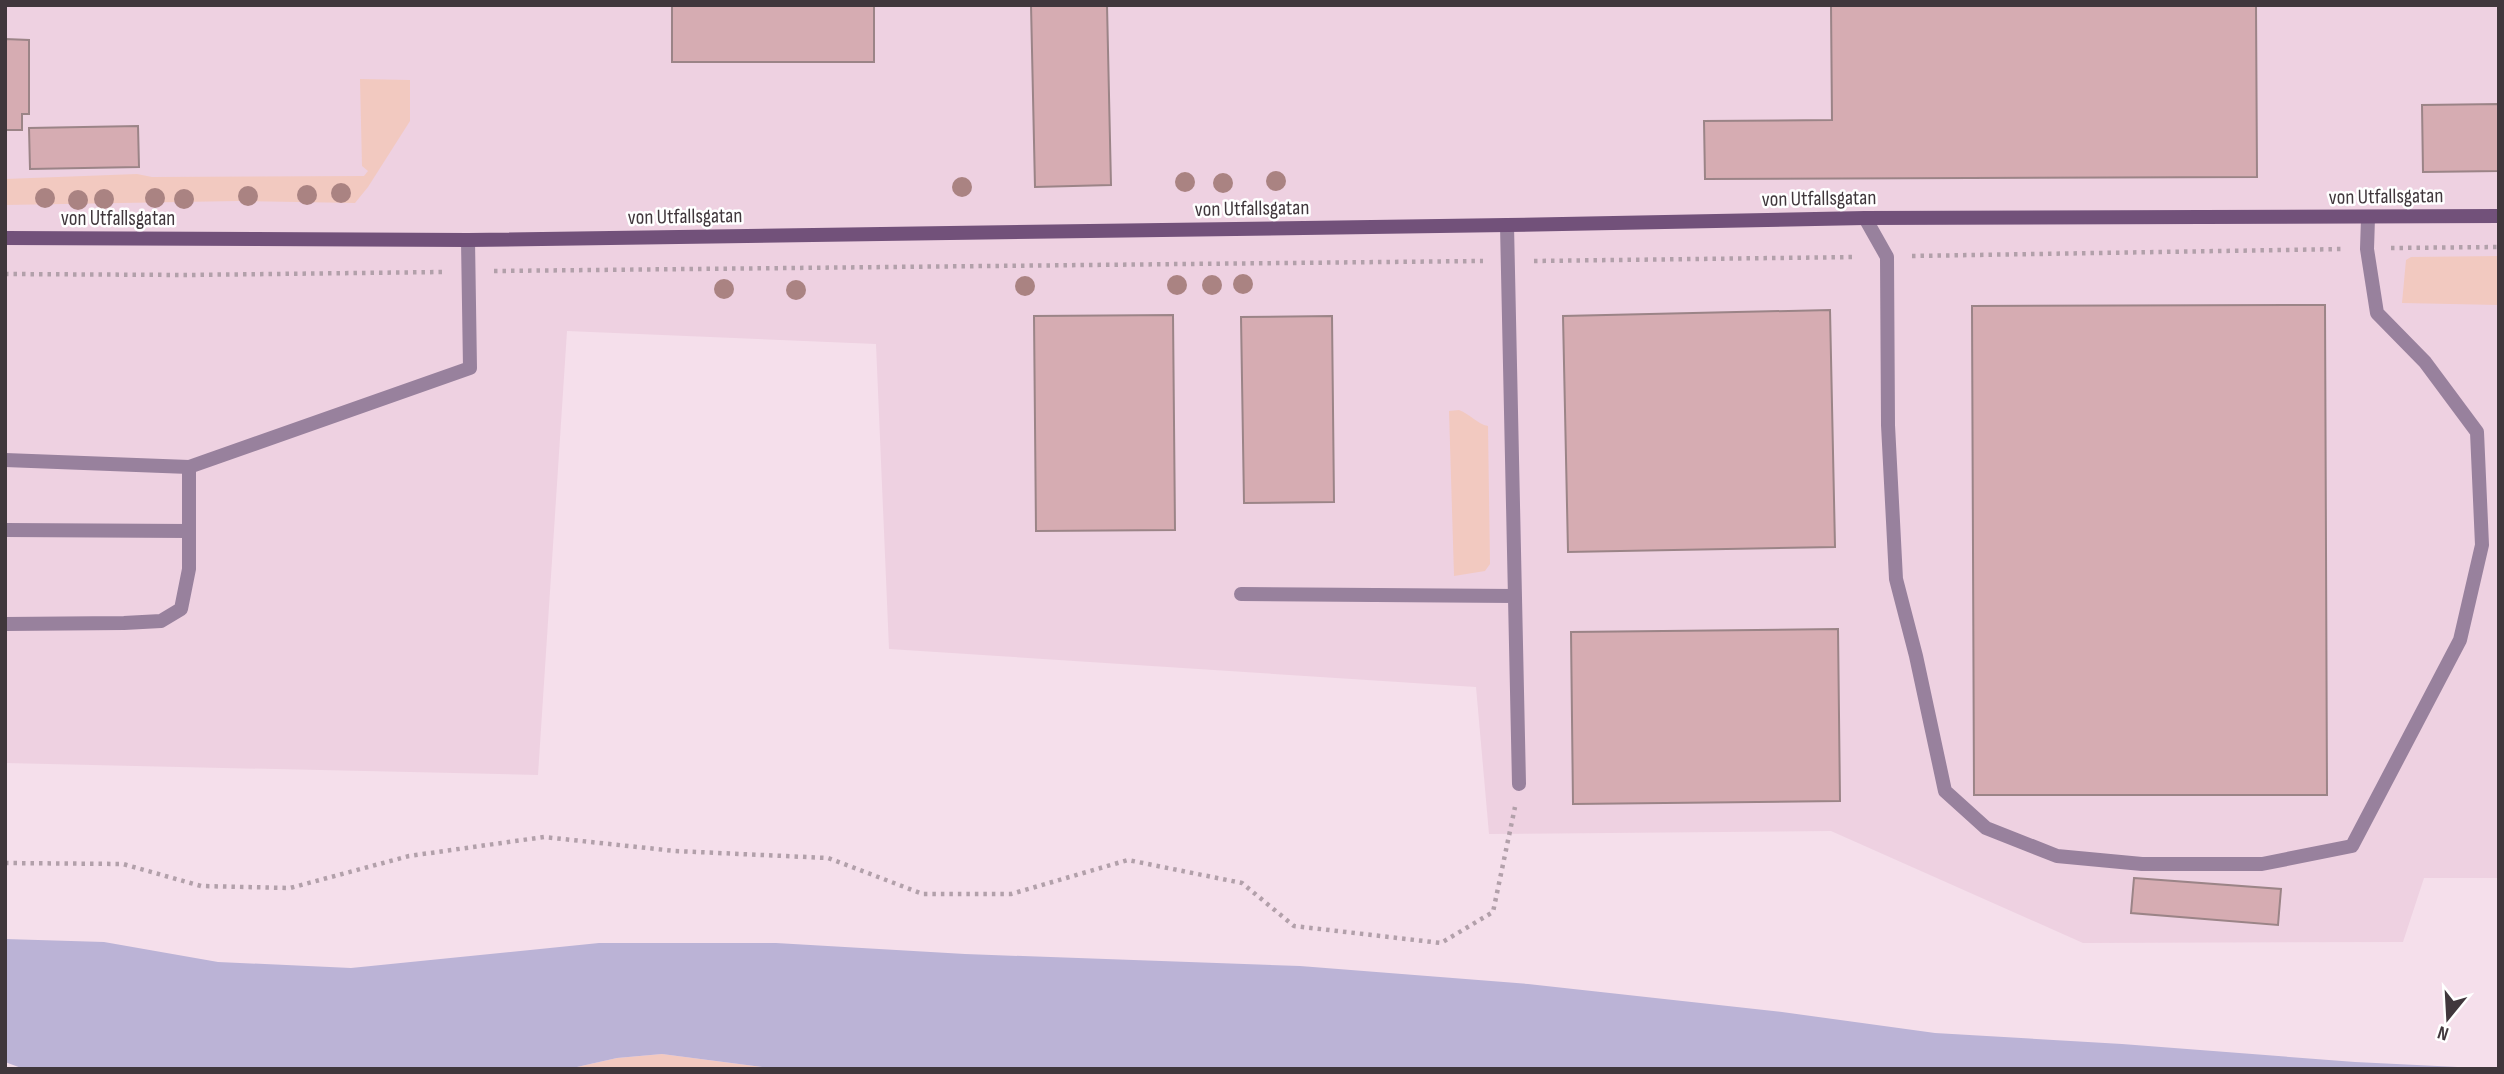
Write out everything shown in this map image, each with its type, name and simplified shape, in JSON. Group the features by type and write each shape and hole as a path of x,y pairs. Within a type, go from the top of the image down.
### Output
{"street":[{"name":"von Utfallsgatan","path":"5,238 468,240 1865,218 2499,216"}],"lane":[{"path":"1865,218 1887,257 1888,425 1896,579 1916,656 1945,791 1986,828 2057,856 2142,864 2262,864 2353,846 2460,640 2482,545 2477,432 2425,362 2377,313 2367,248 2368,218"},
{"path":"1507,225 1519,784"},
{"path":"5,460 189,467 470,368 468,240"},
{"path":"5,624 161,621 181,609 189,569 189,467"},
{"path":"5,530 189,531"},
{"path":"1241,594 1515,596"}],"path":[{"path":"5,274 185,275 1887,257 2499,247"},
{"path":"5,863 123,864 201,886 290,888 409,856 544,837 676,851 828,858 923,894 1011,894 1128,860 1242,883 1294,926 1441,943 1493,912 1519,784"}],"shaded area":[{"path":"5,5 2499,5 2499,878 2424,878 2403,942 2083,943 1831,831 1489,834 1476,687 889,649 876,344 567,331 538,775 5,763"},
{"path":"360,79 410,80 410,121 355,203 238,201 5,205 5,179 137,174 152,177 364,176 368,171 362,166"},
{"path":"2499,256 2499,305 2402,303 2406,260 2411,257"},
{"path":"1459,410 1488,426 1490,564 1485,571 1454,576 1449,411"},
{"path":"5,939 104,942 218,962 351,968 599,943 776,943 965,954 1300,966 1528,984 1782,1012 1935,1033 2355,1062 2499,1069 777,1069 662,1054 617,1058 568,1069 24,1069 5,1062"},
{"path":"662,1054 777,1069 568,1069 617,1058"}],"building":[{"path":"672,5 874,5 874,62 672,62"},
{"path":"1031,5 1107,5 1111,185 1035,187"},
{"path":"1831,5 2256,5 2257,177 1705,179 1704,121 1832,120"},
{"path":"5,39 29,40 29,114 22,114 22,130 5,130"},
{"path":"2499,104 2499,171 2423,172 2422,105"},
{"path":"138,126 139,167 30,169 29,128"},
{"path":"2325,305 2327,795 1974,795 1972,306"},
{"path":"1830,310 1835,547 1568,552 1563,316"},
{"path":"1173,315 1175,530 1036,531 1034,316"},
{"path":"1332,316 1334,502 1244,503 1241,317"},
{"path":"1838,629 1840,801 1573,804 1571,632"},
{"path":"2134,878 2281,889 2278,925 2131,913"}]}
